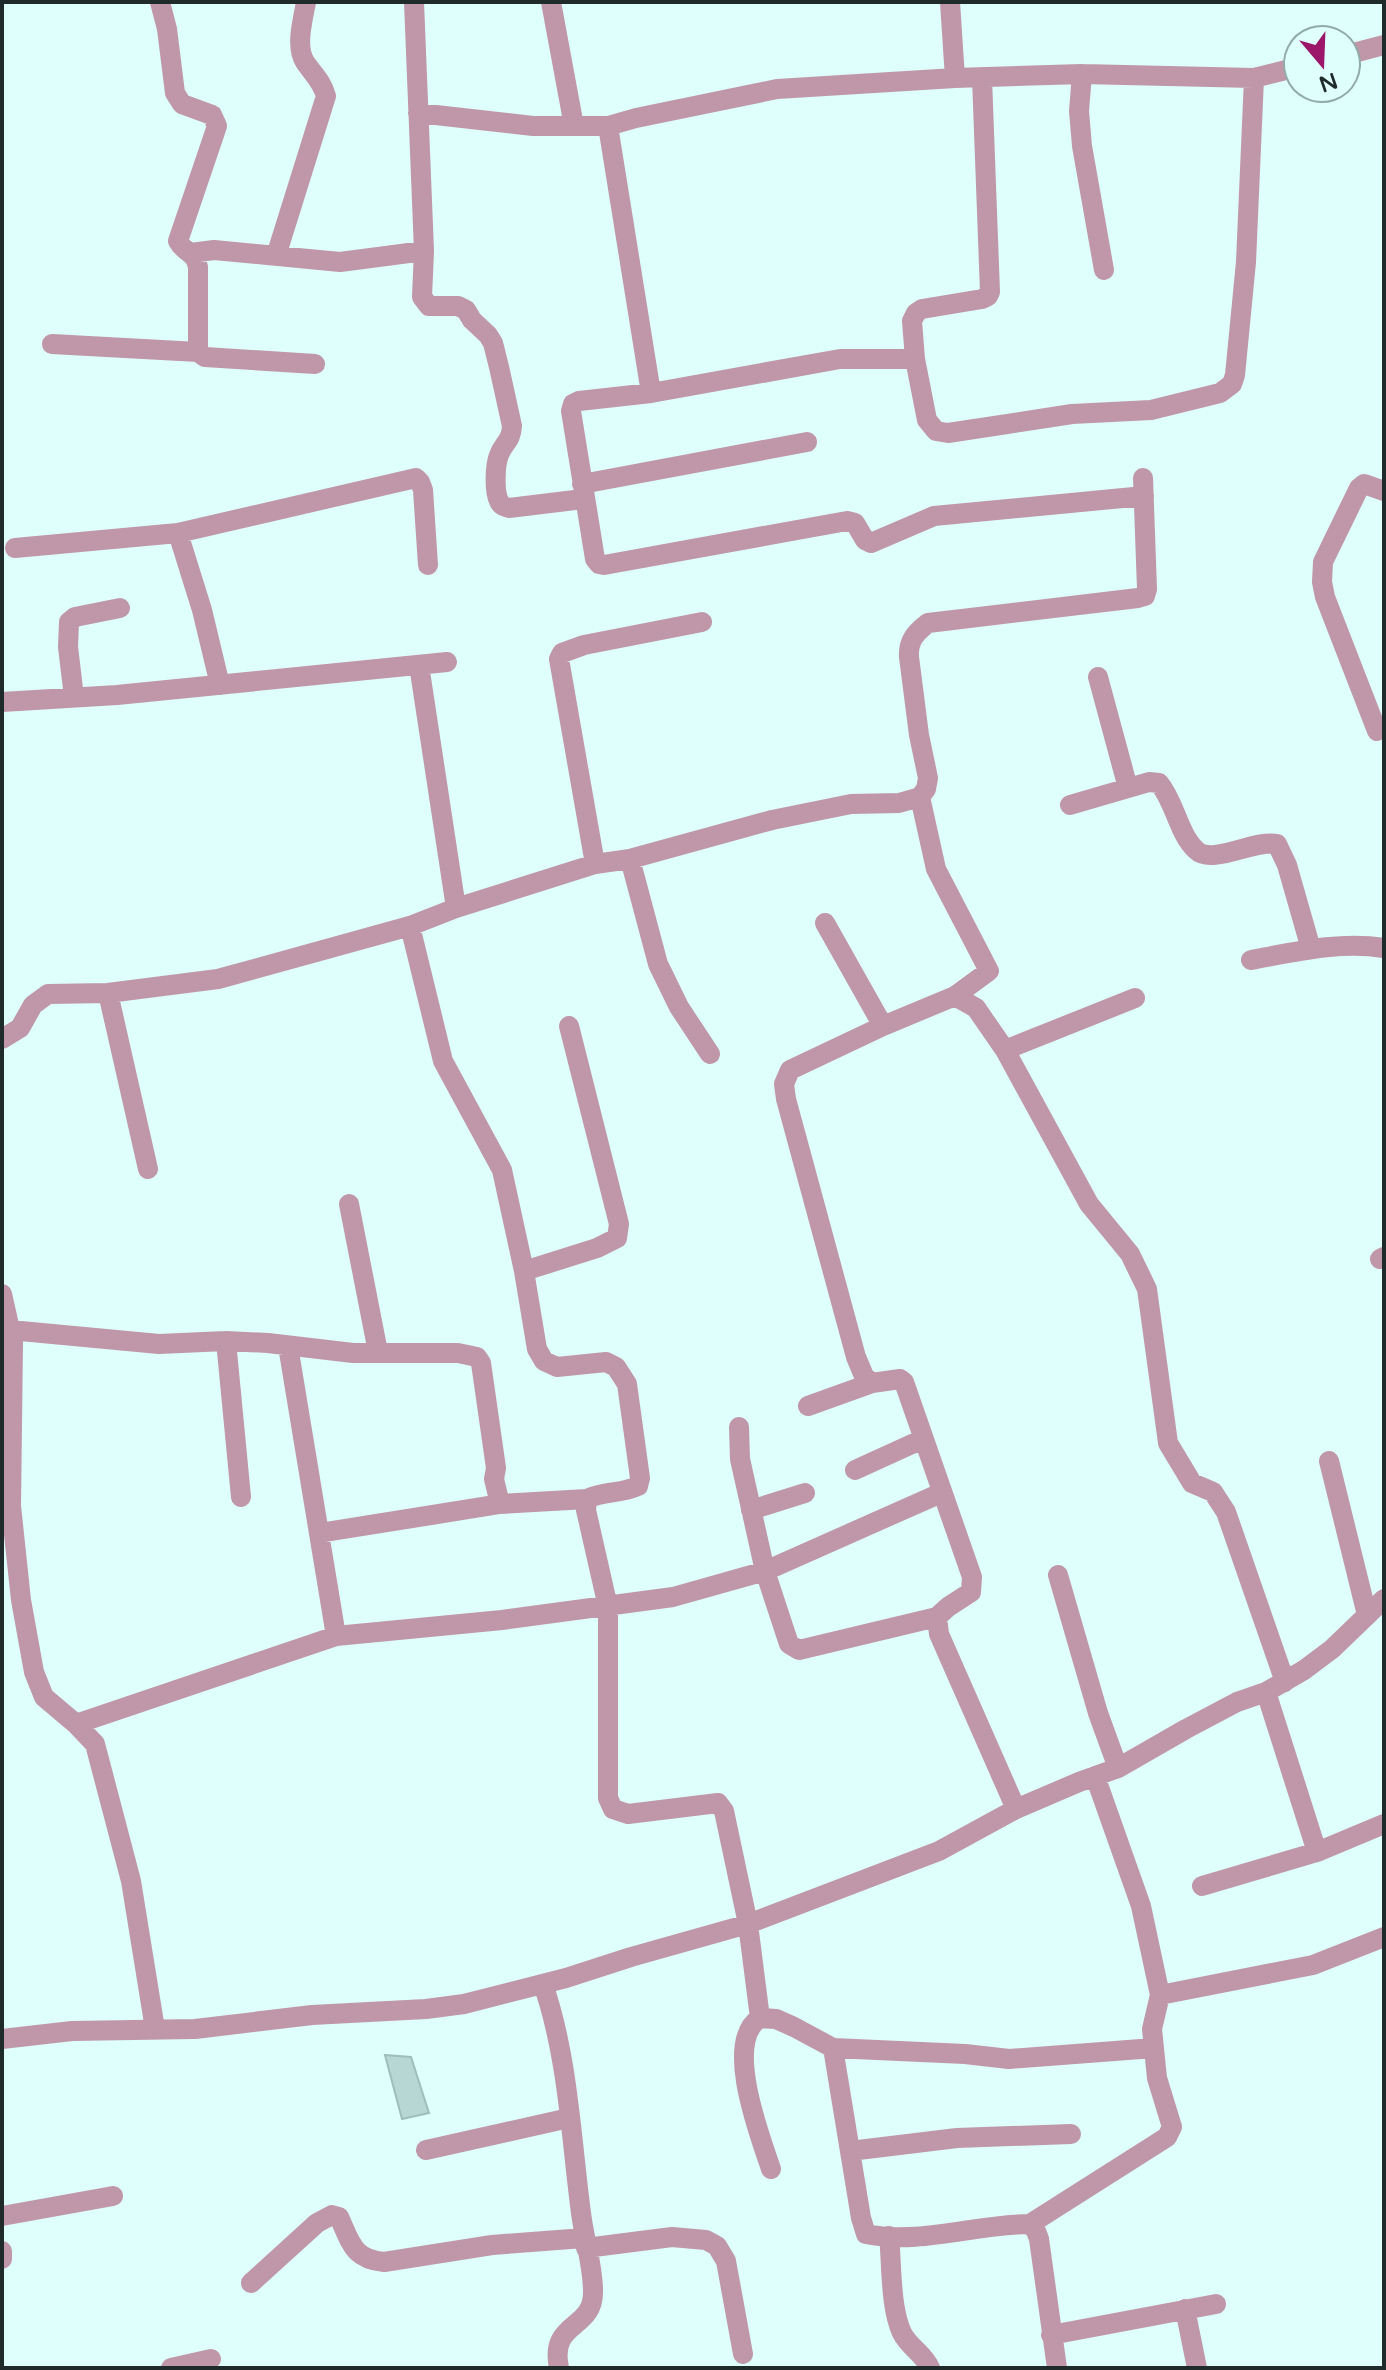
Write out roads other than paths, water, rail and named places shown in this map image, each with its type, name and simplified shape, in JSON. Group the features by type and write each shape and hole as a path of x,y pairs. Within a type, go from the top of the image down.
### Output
{"street":[{"path":"160,2 167,29 175,93 182,104 212,115 217,126 178,241 196,259 198,267 198,352"},
{"path":"276,256 326,96 322,82 304,59 301,43 306,2"},
{"path":"414,2 424,251 422,297 424,303 434,307 458,306 466,310 493,343 512,426 511,438 500,451 495,466 498,500 502,505 509,508 807,442"},
{"path":"551,2 574,126"},
{"path":"950,2 955,78"},
{"path":"1362,51 1384,45"},
{"path":"418,113 533,126 608,126 777,89 1082,74 1254,78 1282,71"},
{"path":"1082,74 1079,111 1082,146 1104,270"},
{"path":"982,78 990,292 982,299 922,309 912,321 915,359 927,420 936,431 948,433 1072,414 1151,410 1220,393 1232,384 1246,262 1254,78"},
{"path":"608,126 651,393"},
{"path":"191,253 214,250 340,262 424,251"},
{"path":"52,344 198,352 205,357 315,364"},
{"path":"2,1039 20,1028 33,1005 48,994 108,993 218,979 410,926 456,908 595,864 630,859 772,820 851,804 899,803 920,797 926,789 928,778 919,735 908,647 915,632 928,623 1145,596 1144,487 934,516 871,543 865,540 855,523 847,521 604,565 595,559 571,411 573,404 579,401 651,393 840,359 915,359"},
{"path":"15,548 178,533 416,478 423,490 428,565"},
{"path":"1377,731 1322,582 1323,562 1359,488 1364,484 1384,491"},
{"path":"178,533 202,610 220,685"},
{"path":"74,697 68,647 69,622 75,617 120,608"},
{"path":"595,864 559,659 562,653 584,645 702,622"},
{"path":"2,702 220,685 447,662"},
{"path":"419,665 456,908"},
{"path":"1098,677 1128,788"},
{"path":"1070,805 1149,782 1159,783 1167,792 1197,852 1220,854 1268,842 1277,844 1287,865 1311,949"},
{"path":"872,1383 864,1376 856,1357 784,1084 790,1070 955,996 989,971 936,869 920,797"},
{"path":"630,859 658,964 679,1007 710,1054"},
{"path":"825,923 883,1026"},
{"path":"319,1533 500,1504 587,1499 597,1494 630,1490 638,1486 640,1478 627,1384 616,1367 606,1362 557,1367 544,1361 537,1349 502,1170 443,1061 410,926"},
{"path":"1251,960 1362,944 1384,948"},
{"path":"108,993 148,1169"},
{"path":"955,996 976,1008 1005,1050 1089,1204 1130,1254 1147,1289 1168,1443 1192,1483 1213,1492 1226,1512 1285,1682"},
{"path":"1005,1050 1135,998"},
{"path":"524,1271 597,1248 617,1238 619,1224 569,1026"},
{"path":"349,1204 378,1352"},
{"path":"2,1294 13,1343 8,1536 34,1672 44,1697 95,1744 131,1881 155,2029"},
{"path":"10,1330 159,1344 226,1341 353,1353 458,1353 477,1357 481,1363 496,1468 494,1479 500,1504"},
{"path":"226,1341 241,1497"},
{"path":"288,1346 336,1636"},
{"path":"739,1427 740,1459 765,1571 789,1644 799,1650 937,1617 971,1592 972,1577 904,1382 900,1379 872,1383 808,1406"},
{"path":"855,1470 923,1439"},
{"path":"1329,1461 1367,1615"},
{"path":"751,1510 805,1493"},
{"path":"76,1724 336,1636 608,1607 673,1597 765,1571 941,1493"},
{"path":"587,1499 586,1510 608,1607 608,1798 613,1809 628,1814 718,1803 724,1811 748,1924 760,2018"},
{"path":"1058,1575 1098,1713 1118,1768"},
{"path":"2,2039 72,2031 195,2029 312,2015 464,2004 748,1924 939,1851 1016,1809 1118,1768 1237,1702 1285,1682 1332,1649 1384,1599"},
{"path":"937,1617 939,1634 1016,1809"},
{"path":"1266,1692 1317,1852"},
{"path":"833,2048 866,2234 947,2233 1030,2224 1167,2137 1172,2127 1157,2078 1152,2029 1160,1995 1141,1906 1095,1776"},
{"path":"1202,1886 1317,1852 1384,1824"},
{"path":"1160,1995 1313,1965 1384,1937"},
{"path":"543,1984 569,2118 593,2289 592,2305 579,2323 566,2330 558,2341 556,2355 559,2368"},
{"path":"771,2169 751,2108 743,2053 748,2031 760,2018 776,2019 833,2048 1009,2059 1154,2048"},
{"path":"426,2150 569,2118"},
{"path":"850,2151 957,2138 1071,2134"},
{"path":"2,2216 113,2196"},
{"path":"251,2283 317,2223 332,2215 339,2217 355,2251 370,2261 384,2262 492,2245 672,2237 706,2240 717,2246 726,2261 743,2354"},
{"path":"1030,2224 1039,2239 1057,2368"},
{"path":"889,2236 896,2313 903,2336 926,2359 930,2368"},
{"path":"2,2251 2,2259"},
{"path":"1051,2335 1216,2304"},
{"path":"1185,2309 1197,2368"},
{"path":"171,2368 211,2359"}]}
